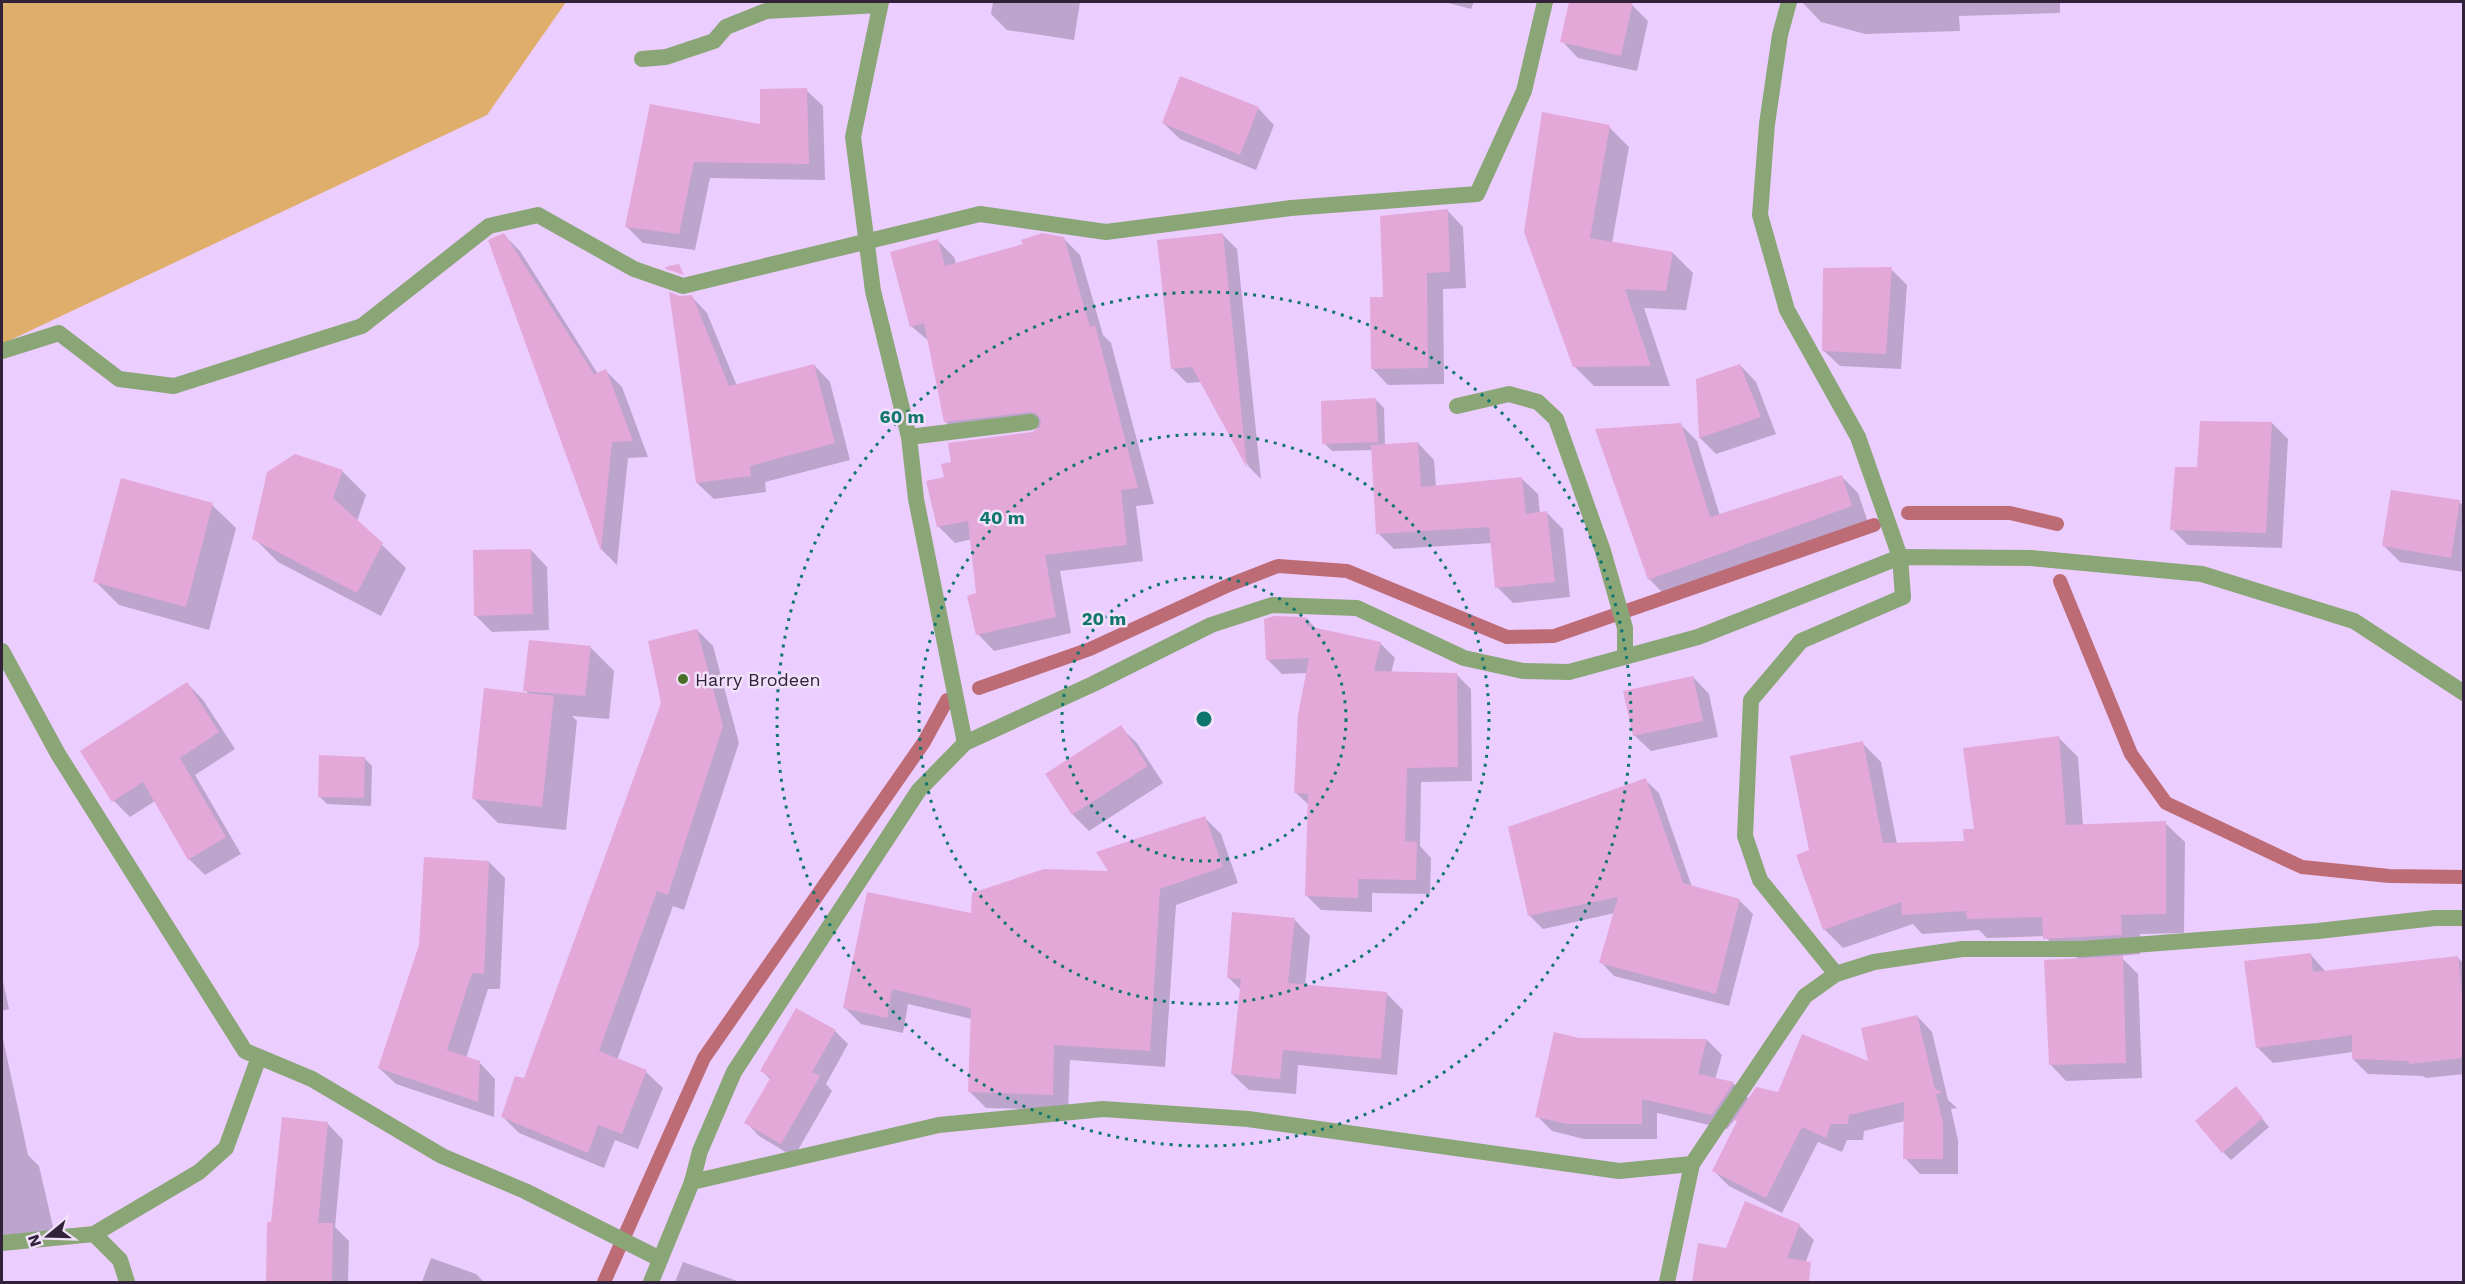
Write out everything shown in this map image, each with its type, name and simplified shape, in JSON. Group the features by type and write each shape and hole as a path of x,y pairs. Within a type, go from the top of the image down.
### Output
{"street":[{"path":"2,351 59,333 119,379 174,386 362,326 489,226 538,215 634,268 683,286 980,214 1106,232 1291,208 1476,194 1524,91 1545,2"},
{"path":"1789,2 1780,35 1767,124 1760,215 1787,310 1858,437 1900,557 1904,597 1801,641 1751,700 1745,836 1760,880 1836,974"},
{"path":"642,59 666,57 714,41 726,27 766,10 881,3 853,137 873,291 909,437 916,499 965,743"},
{"path":"1457,406 1509,394 1538,402 1556,419 1604,550 1625,628 1625,656"},
{"path":"909,437 1031,422"},
{"path":"651,1282 692,1182 700,1150 734,1072 919,790 965,743 1093,684 1211,625 1272,605 1357,608 1464,658 1523,671 1569,672 1698,637 1900,557 2031,558 2202,574 2354,621 2463,693"},
{"path":"2,651 58,754 245,1050 312,1079 442,1156 525,1191 660,1259"},
{"path":"1666,1282 1692,1164 1805,996 1836,974 1874,962 1962,949 2082,949 2318,931 2435,918 2463,918"},
{"path":"2,1243 94,1234 200,1172 226,1148 259,1057"},
{"path":"692,1182 939,1125 1102,1109 1248,1119 1619,1171 1692,1164"},
{"path":"94,1234 120,1260 127,1282"}],"shaded area":[{"path":"2,2 566,2 487,115 2,344"}],"building":[{"path":"1569,2 1633,2 1621,56 1560,42"},
{"path":"1180,76 1259,107 1240,155 1162,123"},
{"path":"807,88 809,164 694,162 679,234 625,227 650,104 760,124 760,89"},
{"path":"1542,112 1610,125 1590,238 1673,252 1666,291 1625,289 1651,366 1573,367 1524,232"},
{"path":"1448,209 1450,272 1427,273 1428,368 1371,369 1370,297 1383,297 1380,216"},
{"path":"504,233 594,374 606,369 633,441 612,442 601,551 488,240"},
{"path":"1042,233 1064,237 1090,327 1095,325 1138,488 1121,490 1127,545 1045,555 1056,617 976,635 967,596 976,593 968,521 937,527 926,481 944,477 941,464 951,462 948,443 1032,432 1040,427 1041,420 1036,413 1030,412 944,422 924,323 910,327 890,252 938,239 945,266 1023,244 1021,240"},
{"path":"1223,233 1247,468 1192,367 1171,369 1157,240"},
{"path":"679,264 684,275 665,267"},
{"path":"1892,267 1886,354 1822,351 1823,268"},
{"path":"669,292 680,296 692,295 729,386 814,364 835,443 750,466 751,476 696,483"},
{"path":"1740,364 1761,417 1699,438 1696,379"},
{"path":"1376,398 1378,442 1322,444 1321,401"},
{"path":"2200,421 2272,422 2266,533 2170,530 2175,467 2197,467"},
{"path":"1681,423 1710,517 1842,475 1852,506 1648,580 1595,429"},
{"path":"1418,442 1421,487 1522,477 1526,514 1547,511 1555,582 1495,588 1489,527 1376,534 1371,445"},
{"path":"295,454 343,470 333,498 383,543 357,593 252,539 267,472"},
{"path":"121,478 213,503 186,607 93,582"},
{"path":"2391,490 2460,500 2451,558 2382,546"},
{"path":"531,549 533,614 474,616 473,550"},
{"path":"1274,616 1306,617 1307,626 1381,642 1374,671 1457,673 1458,767 1407,768 1405,841 1417,842 1416,880 1358,879 1358,898 1305,896 1308,794 1294,793 1298,715 1309,658 1266,660 1264,619"},
{"path":"697,629 723,726 668,895 657,891 599,1051 647,1070 622,1134 598,1125 588,1153 501,1117 515,1076 524,1078 661,703 648,641"},
{"path":"529,640 591,646 585,696 523,691"},
{"path":"1693,676 1703,721 1633,736 1623,691"},
{"path":"187,682 219,732 180,758 226,837 188,860 143,782 112,802 80,751"},
{"path":"484,688 554,696 542,807 472,799"},
{"path":"1121,725 1148,766 1072,815 1045,774"},
{"path":"2059,736 2066,825 2166,821 2166,914 2121,915 2122,935 2043,939 2042,917 1967,919 1966,911 1902,915 1901,902 1823,930 1796,855 1809,850 1790,756 1863,741 1883,843 1964,841 1963,829 1974,829 1963,748"},
{"path":"319,755 365,757 364,798 318,797"},
{"path":"1646,778 1683,883 1740,899 1716,994 1599,963 1618,897 1528,916 1508,827"},
{"path":"1205,816 1223,867 1160,889 1150,1051 1054,1045 1053,1095 968,1092 971,1008 892,989 887,1018 843,1008 867,892 971,913 972,893 1044,869 1108,871 1096,852"},
{"path":"424,857 489,861 484,974 472,973 447,1050 480,1061 478,1102 378,1068 419,945"},
{"path":"1232,912 1295,918 1288,983 1387,992 1381,1059 1283,1050 1280,1079 1231,1074 1241,979 1227,978"},
{"path":"2311,953 2313,972 2458,956 2463,1004 2463,1058 2409,1064 2409,1061 2352,1059 2352,1035 2256,1048 2244,961"},
{"path":"2123,956 2126,1063 2049,1065 2044,960"},
{"path":"796,1008 836,1030 812,1072 820,1076 781,1144 744,1123 771,1077 760,1071"},
{"path":"1917,1015 1935,1089 1943,1092 1936,1094 1943,1123 1943,1159 1903,1159 1904,1102 1849,1115 1848,1124 1831,1124 1826,1138 1802,1127 1766,1198 1712,1171 1737,1121 1734,1120 1756,1087 1778,1092 1802,1034 1868,1061 1861,1028"},
{"path":"1554,1032 1579,1038 1707,1039 1698,1074 1734,1082 1712,1115 1642,1099 1642,1124 1568,1124 1535,1117"},
{"path":"2236,1086 2263,1118 2222,1153 2195,1121"},
{"path":"282,1117 328,1122 318,1223 333,1223 332,1282 266,1282 267,1222 271,1222"},
{"path":"1745,1201 1800,1224 1787,1258 1811,1262 1809,1282 1692,1282 1698,1243 1726,1248"}],"waterway":[{"path":"1908,513 2010,513 2057,524"},
{"path":"979,688 1090,649 1229,585 1278,566 1347,571 1507,637 1554,636 1874,525"},
{"path":"2060,581 2131,754 2166,803 2302,867 2389,876 2464,877"},
{"path":"604,1282 704,1058 924,742 947,700"}],"place":[{"name":"Harry Brodeen","path":"683,679"}]}
